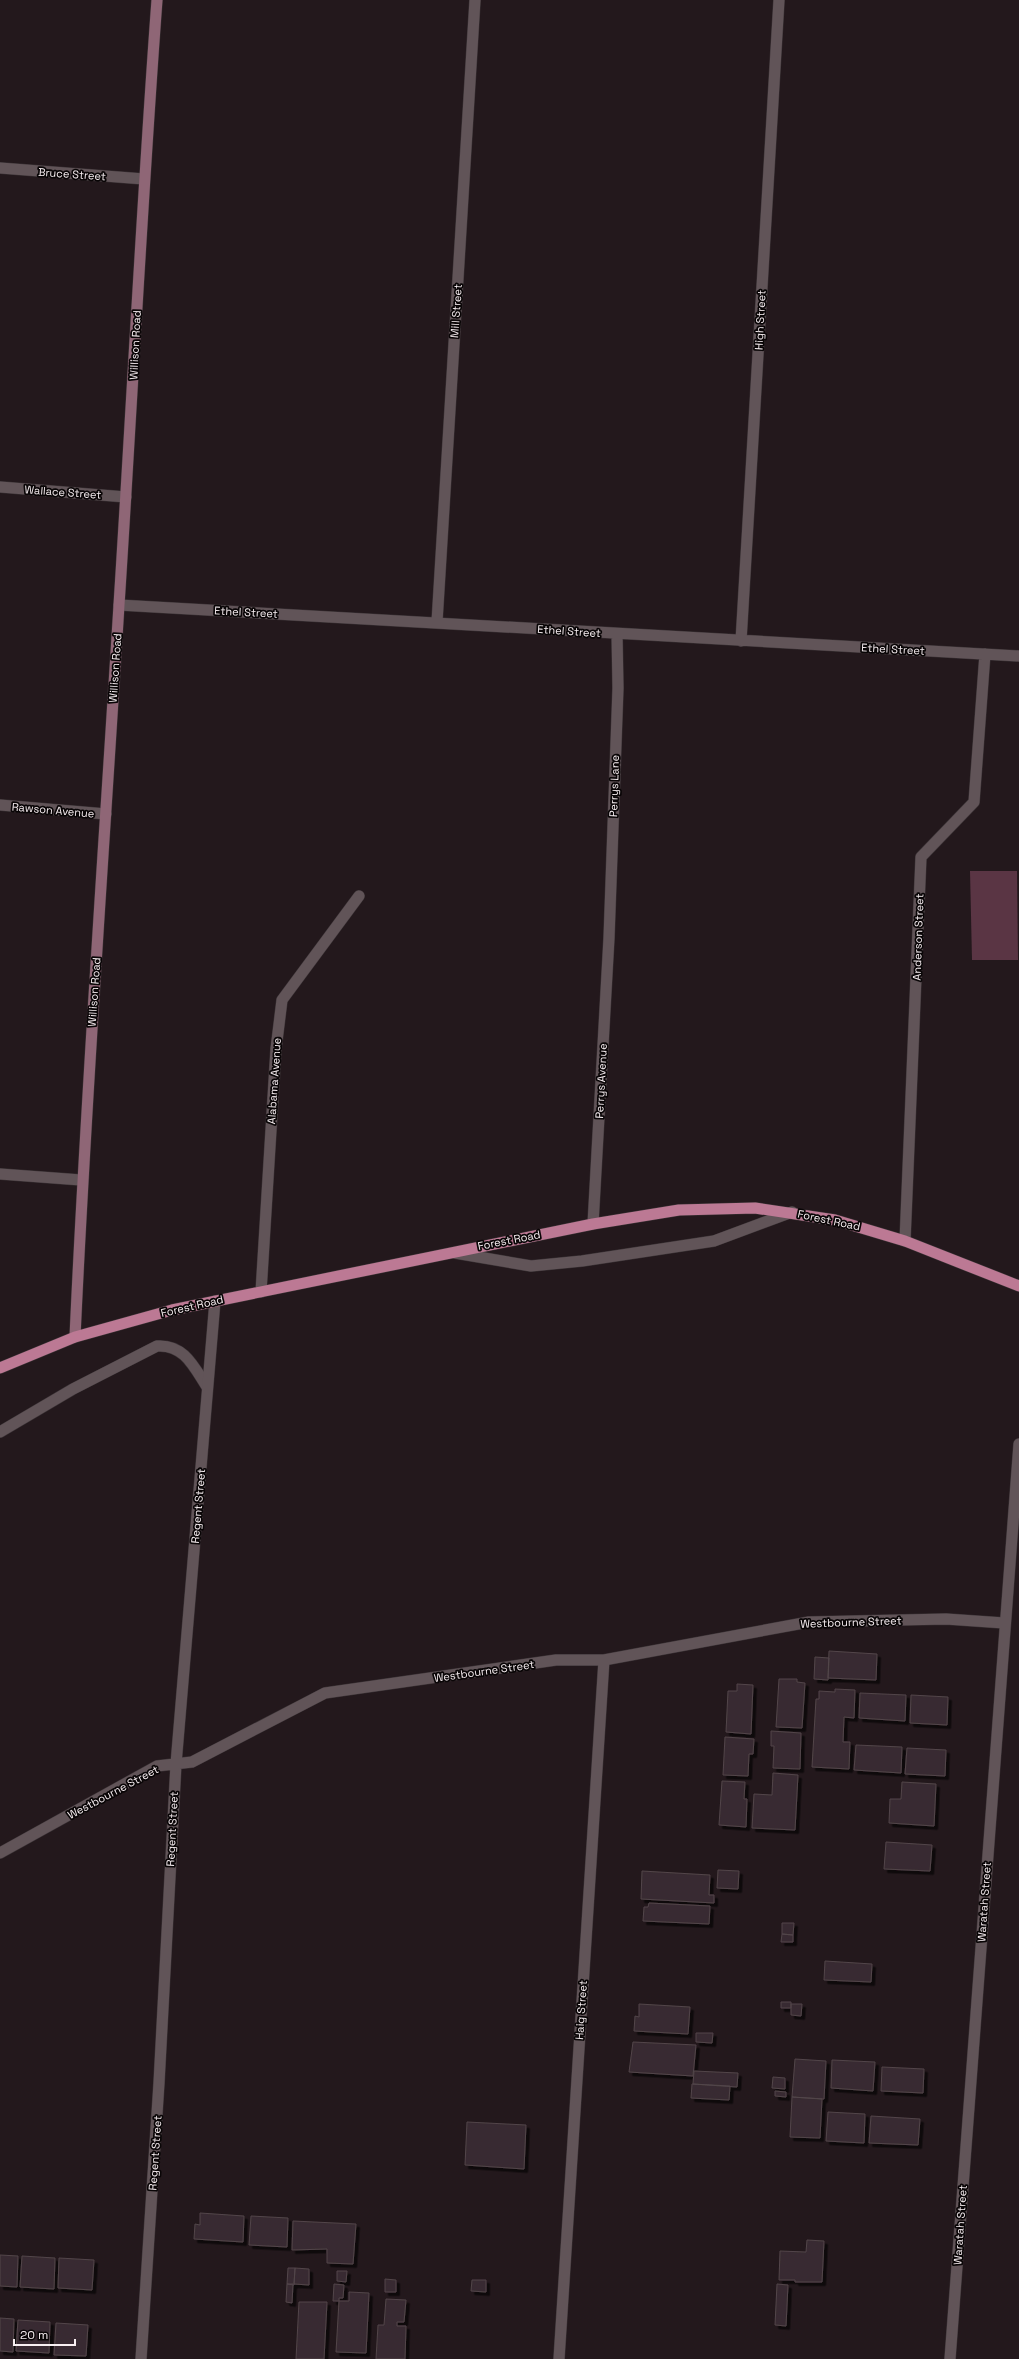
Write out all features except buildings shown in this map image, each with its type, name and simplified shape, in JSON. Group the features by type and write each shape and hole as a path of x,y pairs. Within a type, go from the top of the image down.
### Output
{"main road":[{"name":"Willison Road","path":"75,1337 81,1180 126,497 144,179 157,0"},
{"name":"Forest Road","path":"0,1368 75,1337 172,1310 451,1252 593,1224 679,1210 755,1208 792,1212 835,1220 906,1241 1019,1286"}],"street":[{"name":"Mill Street","path":"437,622 475,0"},
{"name":"High Street","path":"741,641 779,0"},
{"name":"Bruce Street","path":"0,168 144,179"},
{"name":"Wallace Street","path":"0,487 126,497"},
{"name":"Ethel Street","path":"119,605 1019,656"},
{"name":"Perrys Lane","path":"609,938 618,696 617,634"},
{"name":"Anderson Street","path":"906,1241 921,857 974,802 985,654"},
{"name":"Rawson Avenue","path":"0,805 106,814"},
{"name":"Alabama Avenue","path":"261,1292 276,1049 282,1000 359,896"},
{"name":"Perrys Avenue","path":"593,1224 609,938"},
{"path":"0,1174 81,1180"},
{"path":"451,1252 531,1266 582,1261 714,1241 792,1212"},
{"name":"Regent Street","path":"141,2359 159,2083 176,1764 207,1387 216,1301"},
{"path":"0,1432 76,1388 157,1346 167,1345 180,1351 190,1361 207,1387"},
{"name":"Waratah Street","path":"950,2359 1004,1623 1019,1444"},
{"name":"Westbourne Street","path":"0,1853 157,1766 192,1762 325,1693 556,1660 604,1660 809,1622 946,1619 1004,1623"},
{"name":"Haig Street","path":"559,2359 604,1660"}],"shaded area":[{"path":"970,871 1017,871 1018,960 972,960"}]}
